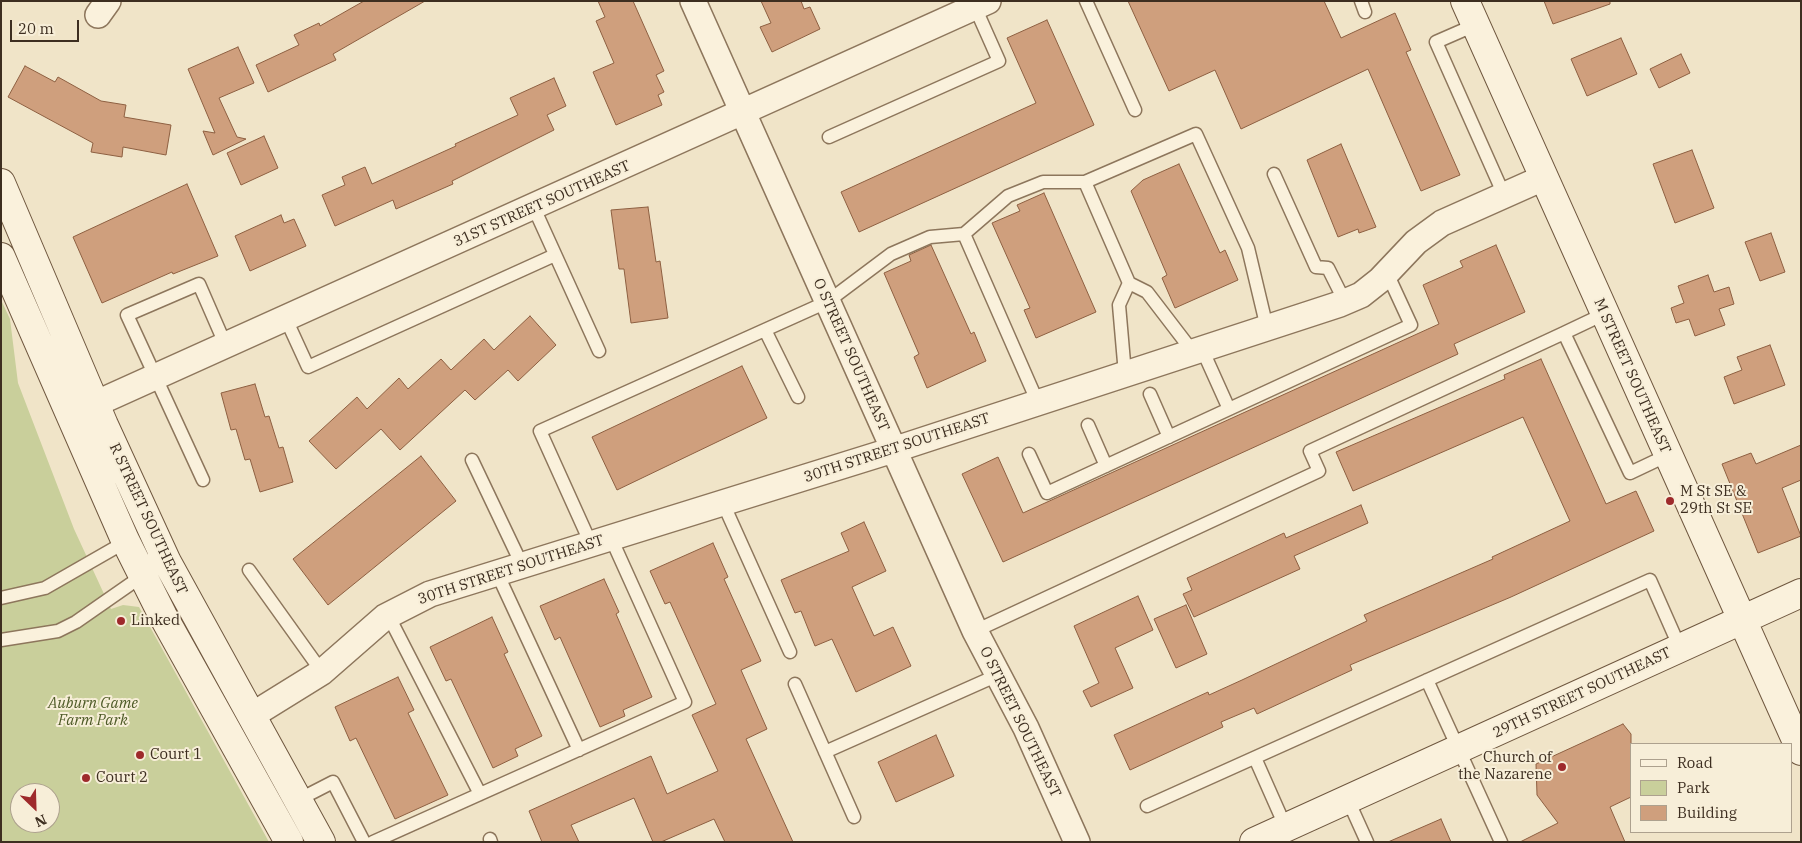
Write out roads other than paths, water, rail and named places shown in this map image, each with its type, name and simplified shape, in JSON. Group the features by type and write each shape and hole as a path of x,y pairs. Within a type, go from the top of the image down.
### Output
{"street":[{"name":"O STREET SOUTHEAST","path":"693,1 975,631 1026,728 1077,842"},
{"name":"31ST STREET SOUTHEAST","path":"95,404 743,114 981,4"},
{"name":"M STREET SOUTHEAST","path":"1470,13 1801,751"},
{"name":"30TH STREET SOUTHEAST","path":"251,716 322,672 368,630 388,615 430,594 893,450 1344,302 1361,295 1387,273 1416,242 1442,223 1543,178"},
{"name":"R STREET SOUTHEAST","path":"1,183 95,404 160,548 321,842"},
{"name":"R STREET SOUTHEAST","path":"1,257 142,576 289,842"},
{"name":"29TH STREET SOUTHEAST","path":"1254,842 1801,593"}],"lane":[{"path":"1086,1 1135,110"},
{"path":"829,137 999,61 981,4"},
{"path":"1470,13 1436,42 1504,195"},
{"path":"374,842 685,702 601,541 540,431 827,302 891,254 930,236 964,234 1008,196 1043,182 1085,182 1196,134 1248,248 1267,328"},
{"path":"1274,174 1316,267 1328,268 1344,302"},
{"path":"1085,182 1129,283 1147,292 1197,351 1229,409"},
{"path":"534,208 599,351"},
{"path":"964,234 1038,403"},
{"path":"286,319 308,367 555,255"},
{"path":"1029,454 1047,493 1411,325 1387,273"},
{"path":"1125,374 1118,305 1129,283"},
{"path":"203,480 127,316 200,284 226,346"},
{"path":"975,631 1319,471 1310,451 1604,314"},
{"path":"765,330 798,397"},
{"path":"1564,333 1630,473 1668,455"},
{"path":"1150,394 1169,436"},
{"path":"1088,426 1106,466"},
{"path":"472,460 522,565"},
{"path":"723,503 790,652"},
{"path":"1,598 45,588 125,540 160,548 142,576 58,631 1,640"},
{"path":"249,570 322,672"},
{"path":"497,573 579,750"},
{"path":"1147,806 1650,580 1680,648"},
{"path":"388,615 480,794"},
{"path":"825,752 998,675"},
{"path":"1428,680 1501,842"},
{"path":"795,684 854,817"},
{"path":"1254,758 1286,828"},
{"path":"298,800 333,782 364,842"},
{"path":"1348,800 1367,842"}],"place":[{"name":"M St SE & 29th St SE","path":"1670,501"},
{"name":"Linked","path":"121,621"},
{"name":"Court 1","path":"140,755"},
{"name":"Church of the Nazarene","path":"1562,767"},
{"name":"Court 2","path":"86,778"}],"park label":[{"name":"Auburn Game Farm Park","path":"93,712"}]}
